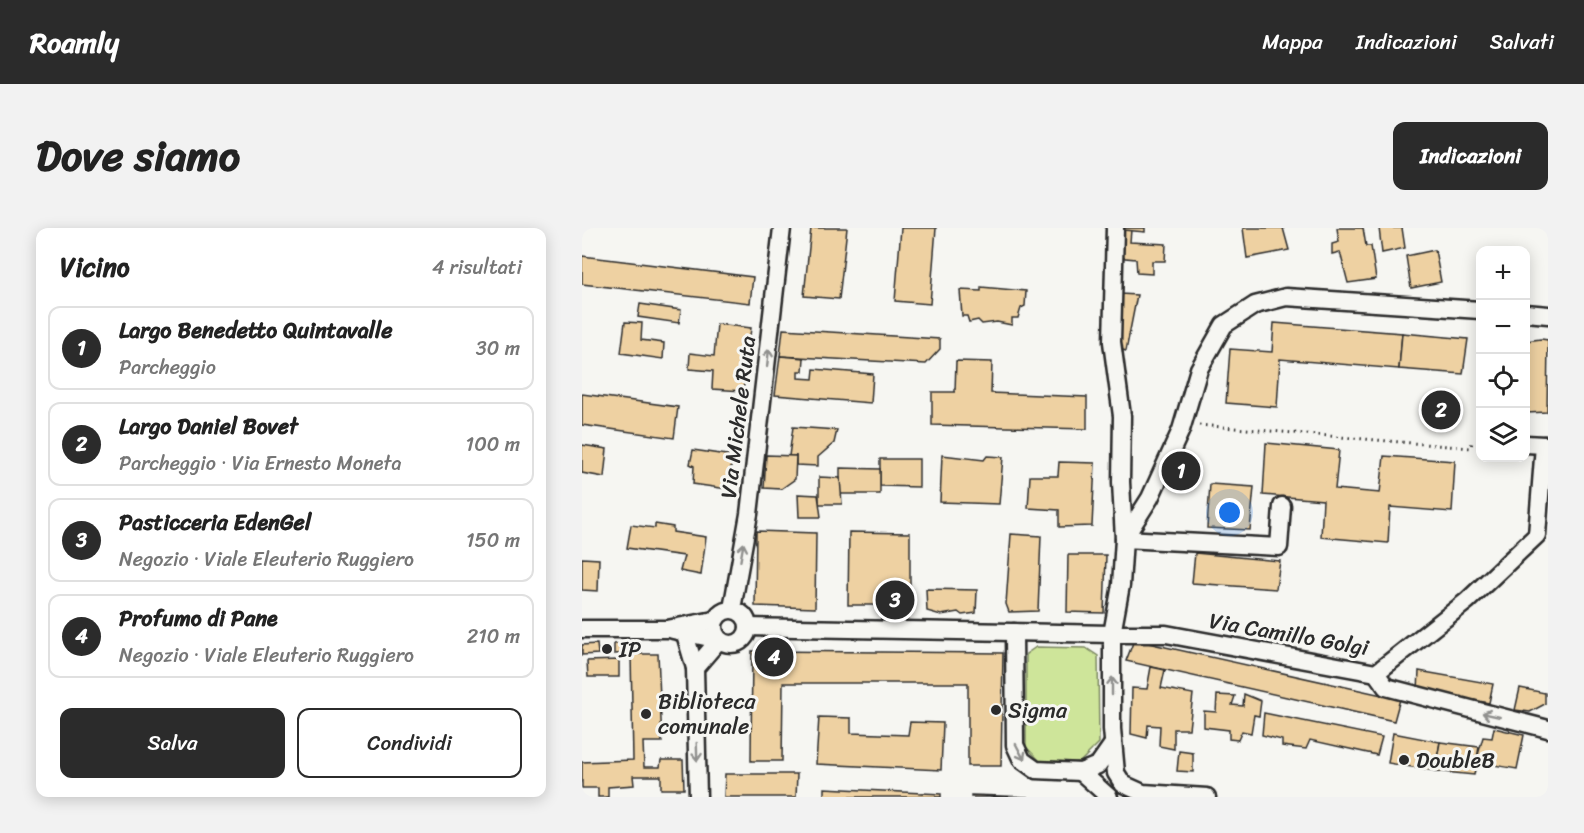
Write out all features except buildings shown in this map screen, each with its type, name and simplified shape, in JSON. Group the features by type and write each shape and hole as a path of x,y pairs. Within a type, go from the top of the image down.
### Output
{"street":[{"name":"Via Michele Ruta","path":"732,609 749,514 782,228"},
{"path":"1115,228 1112,342 1122,416 1121,482 1124,539 1121,585 1112,634 1112,745 1116,773 1123,784 1132,790 1159,795 1207,797"},
{"path":"1124,539 1150,498 1180,430 1199,369 1224,326 1255,305 1286,297 1476,310"},
{"path":"1530,313 1548,315"},
{"path":"1530,444 1546,445"},
{"name":"Via Camillo Golgi","path":"748,627 1166,634 1376,673 1467,601 1493,574 1537,535 1544,508 1546,445"},
{"path":"1124,539 1279,546 1282,506"},
{"path":"582,629 667,629 714,620 725,610 732,609 742,613 748,627 740,642 729,644 667,629"},
{"path":"714,620 713,631 719,640"},
{"path":"1014,632 1015,745 1022,760 1036,770 1081,772 1098,765 1112,745"},
{"path":"685,634 695,668 698,797"},
{"path":"695,668 719,640"},
{"path":"1376,673 1386,687 1548,729"},
{"path":"1081,772 1109,797"}],"path":[{"path":"1202,425 1472,448 1472,441"}],"green space":[{"path":"1036,647 1086,648 1098,656 1099,743 1080,762 1040,761 1026,747 1026,654"}],"place":[{"name":"Largo Daniel Bovet","path":"1441,410"},
{"name":"Largo Benedetto Quintavalle","path":"1181,471"},
{"name":"Pasticceria EdenGel","path":"895,600"},
{"name":"IP","path":"607,649"},
{"name":"Profumo di Pane","path":"774,657"},
{"name":"Sigma","path":"996,710"},
{"name":"Biblioteca comunale","path":"646,714"},
{"name":"DoubleB","path":"1404,760"}]}
